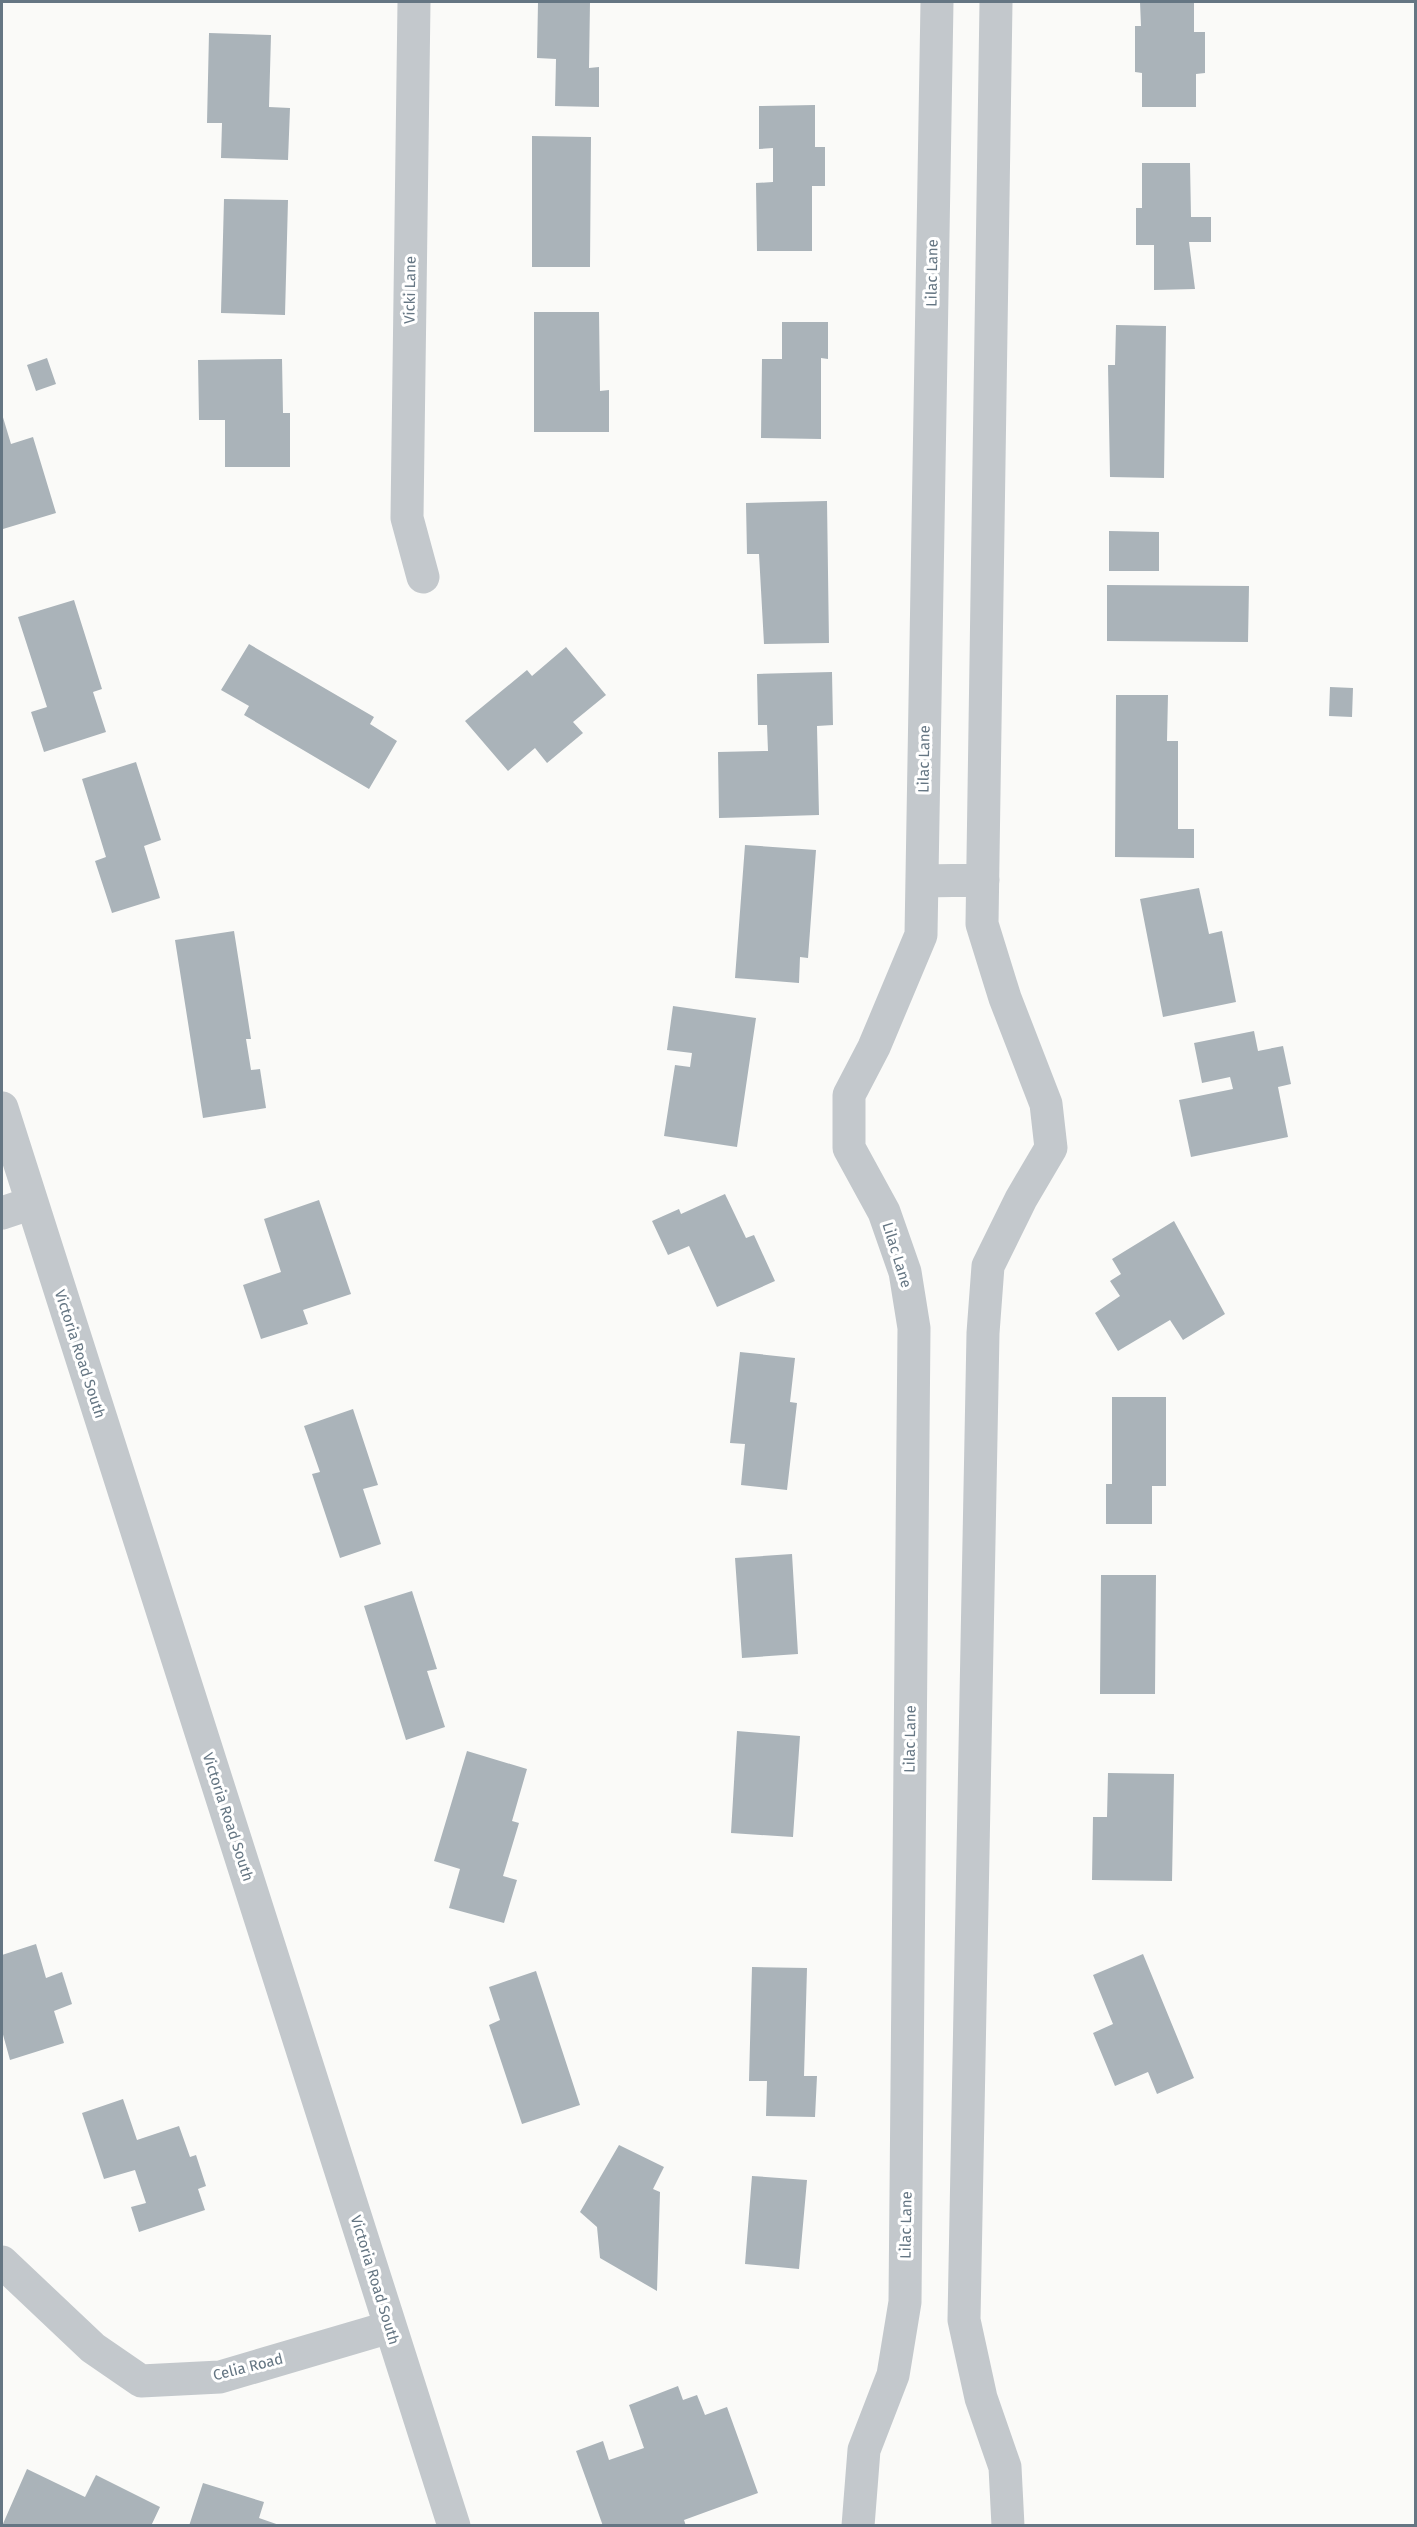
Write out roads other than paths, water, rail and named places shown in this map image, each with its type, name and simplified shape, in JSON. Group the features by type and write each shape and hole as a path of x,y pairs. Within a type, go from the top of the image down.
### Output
{"street":[{"name":"Vicki Lane","path":"414,2 407,518 423,577"},
{"name":"Lilac Lane","path":"858,2526 864,2450 893,2375 905,2302 914,1328 905,1272 888,1222 849,1148 849,1095 874,1047 921,935 937,2"},
{"path":"996,2 982,924 1005,998 1046,1104 1051,1148 1021,1199 988,1266 983,1333 964,2320 981,2398 1005,2467 1008,2526"},
{"path":"922,881 983,880"},
{"name":"Victoria Road South","path":"2,1108 17,1208 390,2327 454,2526"},
{"name":"Celia Road","path":"2,2262 93,2348 141,2380 220,2377 390,2327"}]}
